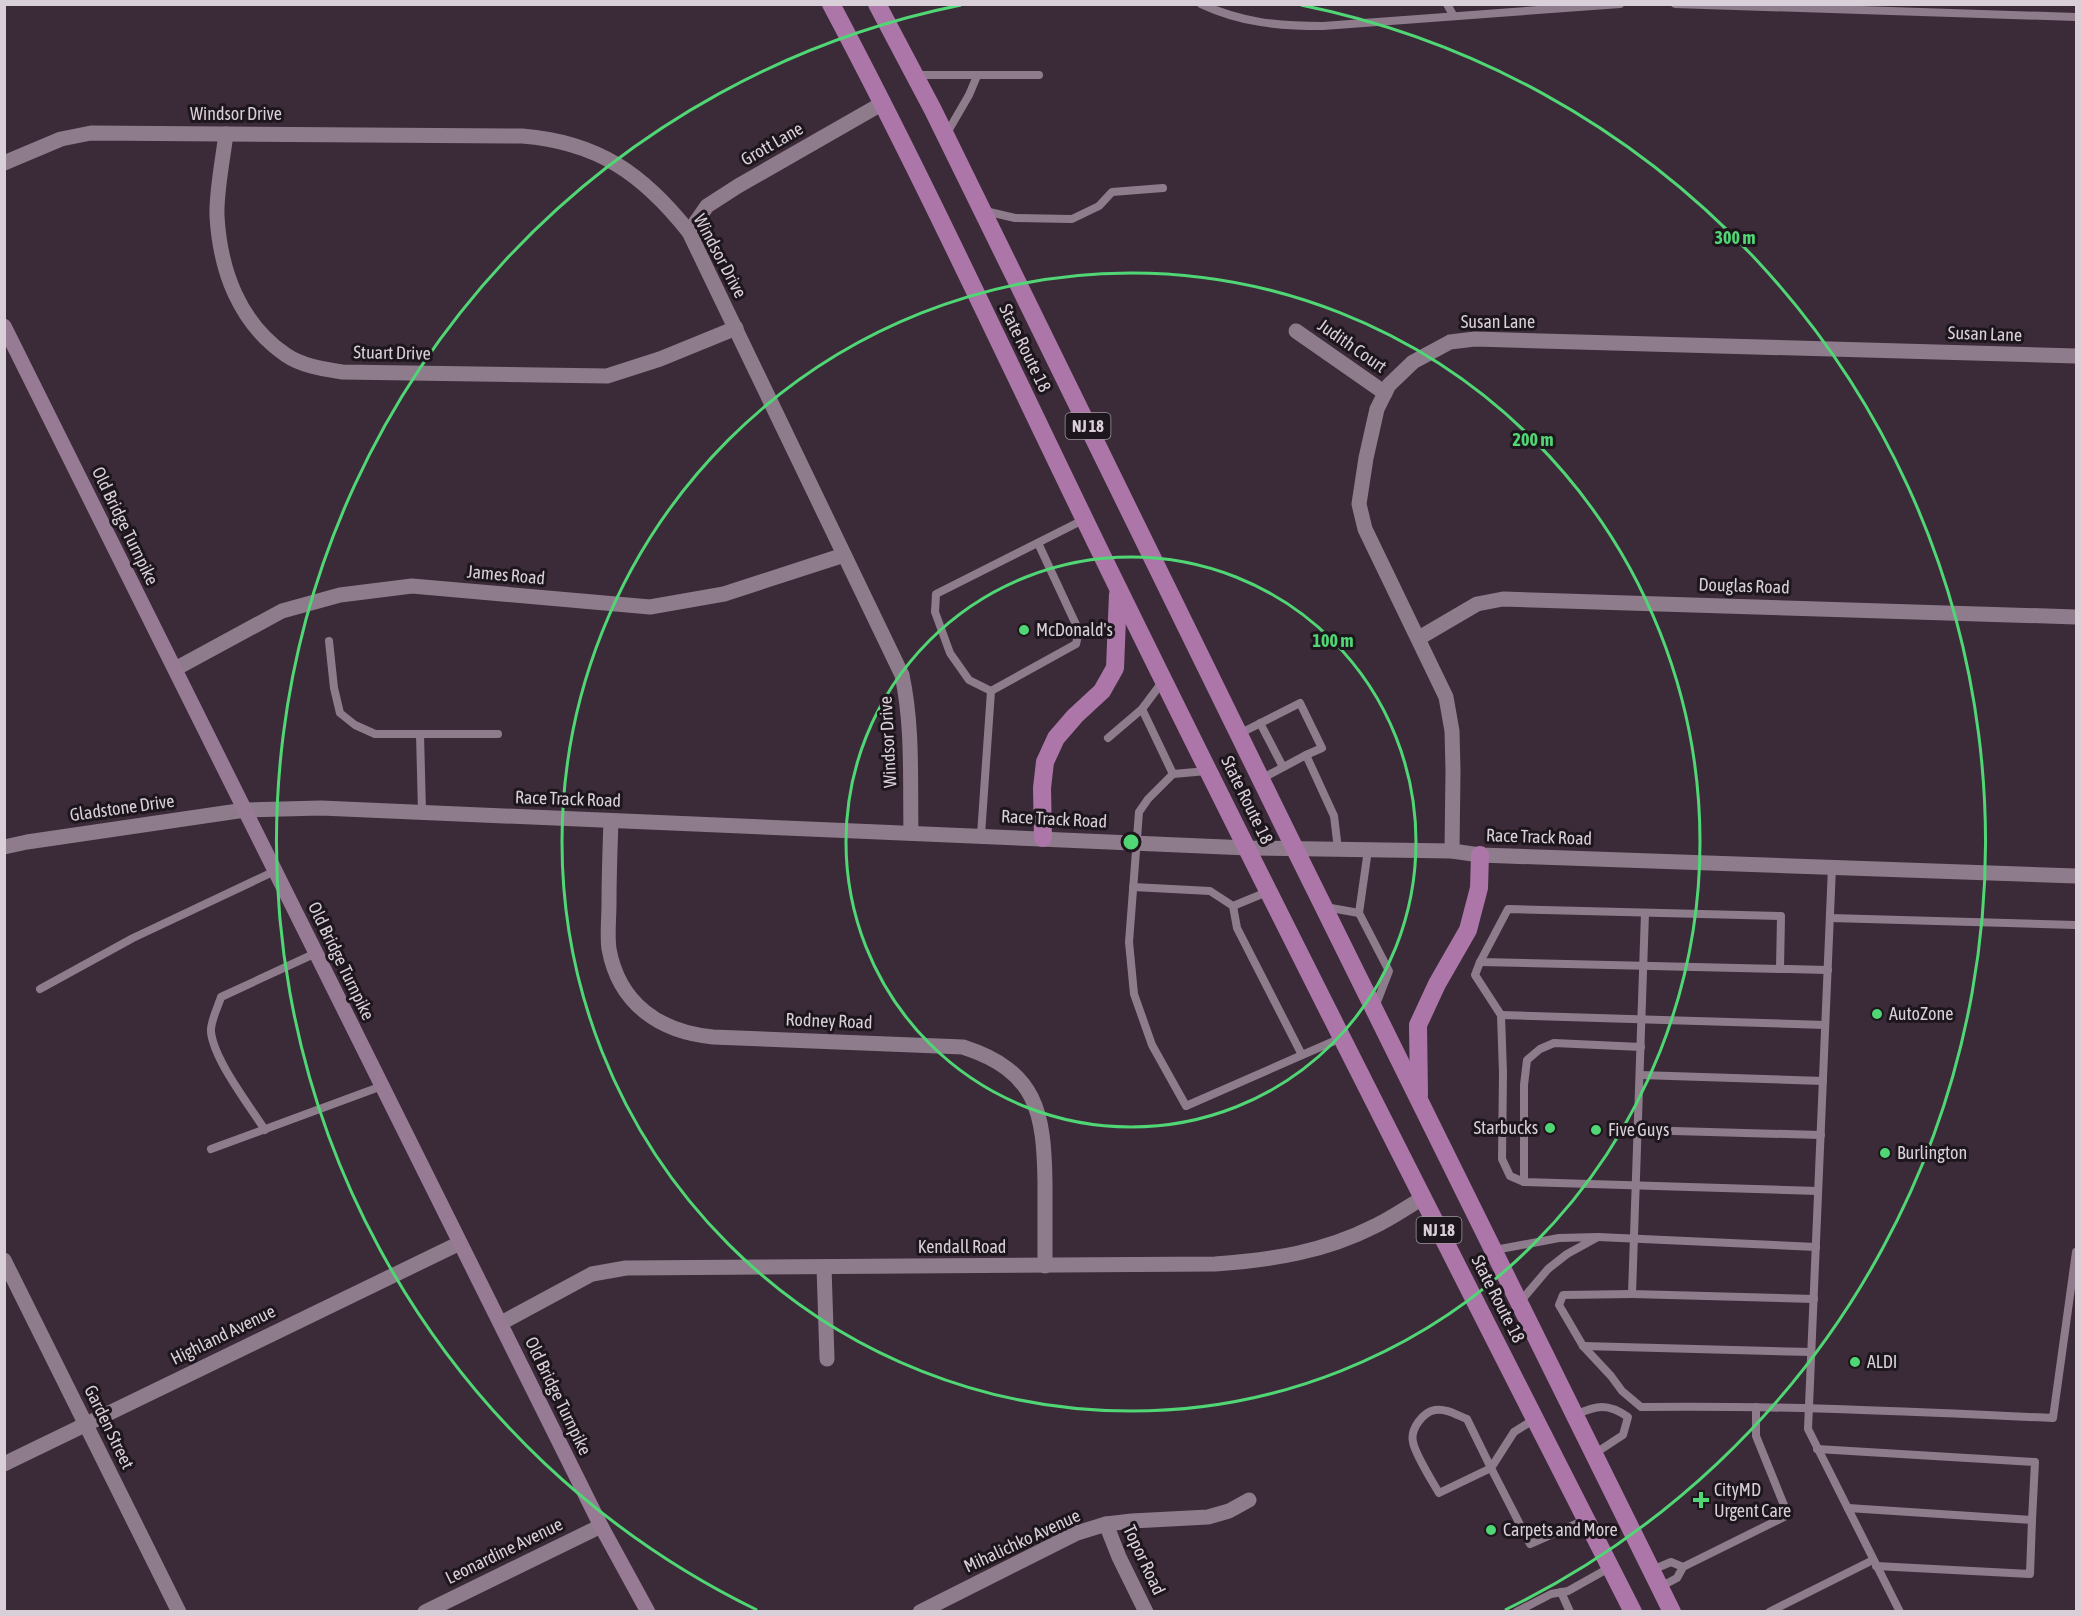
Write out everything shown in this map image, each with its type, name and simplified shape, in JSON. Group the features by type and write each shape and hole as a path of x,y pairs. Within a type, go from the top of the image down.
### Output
{"highway":[{"name":"State Route 18","path":"831,4 883,103 1119,590 1269,892 1633,1611"},
{"name":"State Route 18","path":"877,4 945,135 1672,1611"},
{"path":"1042,838 1042,788 1045,762 1056,738 1075,716 1102,692 1115,668 1119,590"},
{"path":"1419,1100 1418,1025 1437,984 1468,930 1479,888 1480,855"}],"street":[{"name":"Grott Lane","path":"690,232 707,206 883,103"},
{"name":"Windsor Drive","path":"4,163 61,139 91,133 522,136 561,141 602,156 640,179 672,209 690,232 902,675 910,726 911,833"},
{"name":"Stuart Drive","path":"226,134 217,214 222,261 233,293 246,314 268,340 287,356 314,367 342,372 607,376 660,359 736,328"},
{"name":"Old Bridge Turnpike","path":"4,326 601,1526 648,1611"},
{"name":"Judith Court","path":"1296,331 1385,393"},
{"name":"Susan Lane","path":"1452,851 1452,732 1446,697 1365,529 1359,504 1365,458 1377,409 1389,385 1413,362 1450,342 1474,339 2076,356"},
{"name":"James Road","path":"175,669 282,611 340,595 412,586 650,607 724,594 844,555"},
{"name":"Douglas Road","path":"1419,638 1477,604 1503,599 2076,617"},
{"name":"Race Track Road","path":"245,810 321,808 1248,848 1452,851 1480,855 2076,876"},
{"name":"Gladstone Drive","path":"4,848 27,842 245,810"},
{"name":"Rodney Road","path":"611,821 609,948 614,969 624,988 637,1005 654,1019 673,1029 712,1037 963,1047 1002,1064 1018,1078 1030,1095 1040,1119 1044,1148 1045,1266"},
{"name":"Kendall Road","path":"501,1323 592,1274 627,1268 1215,1264 1265,1260 1303,1253 1340,1241 1376,1226 1423,1198"},
{"name":"Highland Avenue","path":"4,1464 460,1243"},
{"name":"Garden Street","path":"4,1260 179,1611"},
{"path":"824,1267 827,1359"},
{"name":"Mihalichko Avenue","path":"920,1611 1077,1533 1106,1524 1208,1517 1229,1511 1249,1500"},
{"name":"Topor Road","path":"1106,1524 1119,1557 1146,1611"},
{"name":"Leonardine Avenue","path":"425,1611 601,1526"}],"lane":[{"path":"1201,4 1217,12 1251,21 1285,26 1323,26 1620,4"},
{"path":"1447,4 1453,15"},
{"path":"1675,4 2076,17"},
{"path":"1925,4 1929,13"},
{"path":"914,75 1039,75"},
{"path":"945,135 969,95 977,76"},
{"path":"982,211 1015,218 1072,219 1099,206 1112,192 1162,188"},
{"path":"991,691 969,680 950,653 935,612 936,594 1085,519"},
{"path":"991,691 1076,645 1079,631 1038,543"},
{"path":"329,641 334,688 340,714 355,725 375,734 498,734"},
{"path":"1108,738 1142,709 1164,680"},
{"path":"981,835 991,691"},
{"path":"1239,734 1300,703 1322,748 1261,779"},
{"path":"1142,709 1173,774"},
{"path":"1260,723 1284,767"},
{"path":"420,734 422,812"},
{"path":"1306,755 1334,816 1338,849"},
{"path":"1209,771 1173,774 1139,812 1129,942 1134,994 1152,1045 1186,1106 1343,1037"},
{"path":"1368,850 1359,913 1389,971 1374,1008"},
{"path":"1832,867 1808,1429 1900,1611"},
{"path":"40,989 133,938 275,871"},
{"path":"1133,887 1210,891 1233,906 1237,928 1302,1055"},
{"path":"1233,906 1269,892"},
{"path":"1324,907 1359,913"},
{"path":"1780,969 1781,916 1508,909 1475,975 1501,1015 1502,1159 1510,1176 1524,1182 1818,1191"},
{"path":"1632,1294 1646,912"},
{"path":"1830,918 2076,925"},
{"path":"265,1130 214,1046 211,1030 221,996 316,953"},
{"path":"1480,962 1828,970"},
{"path":"1501,1015 1826,1025"},
{"path":"1524,1182 1524,1085 1527,1060 1540,1049 1554,1043 1641,1047"},
{"path":"1640,1075 1823,1081"},
{"path":"212,1149 382,1086"},
{"path":"1638,1130 1821,1135"},
{"path":"1519,1304 1548,1269 1567,1254 1598,1237"},
{"path":"1494,1251 1559,1238 1598,1237 1816,1246"},
{"path":"1594,1454 1623,1436 1628,1417 1641,1407 1809,1408 2053,1418 2076,1252"},
{"path":"1641,1407 1622,1391 1583,1346 1559,1305 1563,1295 1632,1294 1814,1299"},
{"path":"1583,1346 1811,1352"},
{"path":"1575,1415 1595,1406 1616,1408 1628,1417"},
{"path":"1660,1587 1677,1578 1683,1567 1788,1515 1756,1436 1756,1407"},
{"path":"1535,1419 1514,1432 1491,1468 1439,1493 1412,1441 1415,1426 1434,1410 1447,1410 1467,1419 1491,1468 1530,1544 1586,1520"},
{"path":"1769,1611 1875,1563 2030,1574 2035,1462 1818,1449"},
{"path":"1848,1508 2031,1520"},
{"path":"1652,1570 1671,1562 1683,1567"},
{"path":"1516,1611 1551,1594 1568,1591 1610,1567"},
{"path":"1561,1592 1570,1611"}],"place":[{"name":"McDonald's","path":"1024,630"},
{"name":"AutoZone","path":"1877,1014"},
{"name":"Starbucks","path":"1550,1128"},
{"name":"Five Guys","path":"1596,1130"},
{"name":"Burlington","path":"1885,1153"},
{"name":"ALDI","path":"1855,1362"},
{"name":"CityMD Urgent Care","path":"1701,1500"},
{"name":"Carpets and More","path":"1491,1530"}]}
